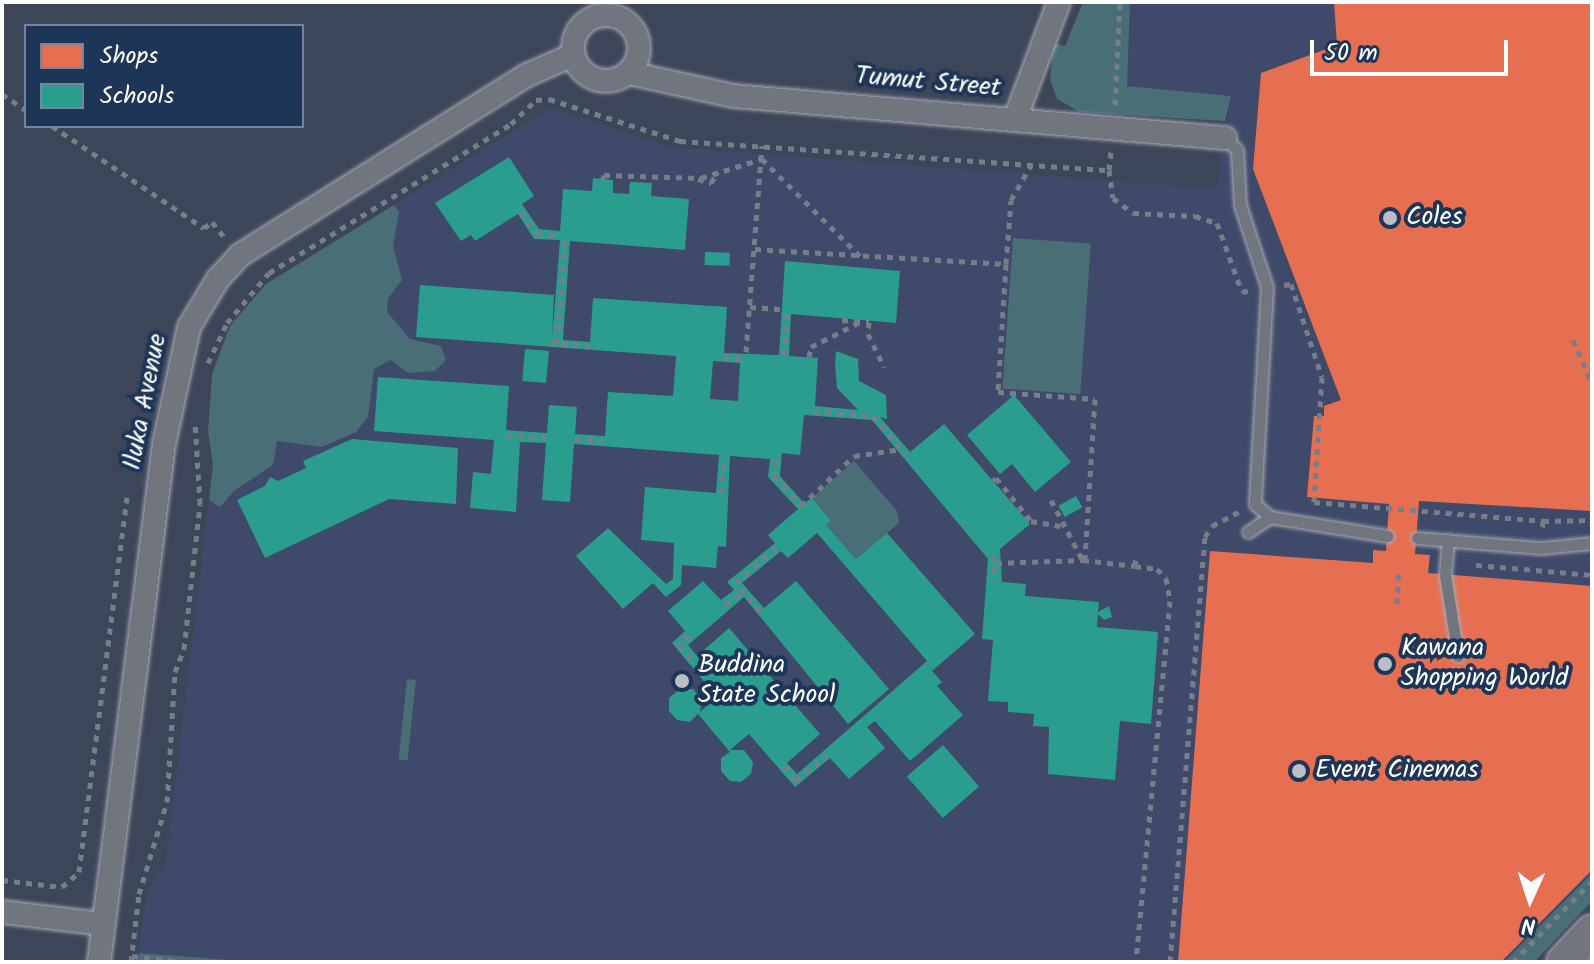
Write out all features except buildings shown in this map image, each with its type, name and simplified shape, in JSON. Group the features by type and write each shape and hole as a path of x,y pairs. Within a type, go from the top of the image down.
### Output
{"main road":[{"path":"1563,962 1592,931"}],"street":[{"path":"1015,119 1059,2"},
{"path":"621,9 634,28 640,47 629,73 608,82 596,80 573,55 581,26 598,16 621,9"},
{"name":"Iluka Avenue","path":"99,962 176,369 194,317 240,255 525,76 573,55"},
{"name":"Tumut Street","path":"629,73 734,96 1015,119 1113,131 1225,138"},
{"path":"2,912 103,924"}],"lane":[{"path":"1225,138 1237,150 1240,205 1267,287 1255,504 1270,517 1387,536"},
{"path":"1248,532 1270,517"},
{"path":"1417,538 1541,548 1589,545"},
{"path":"1448,540 1445,575 1458,656"}],"path":[{"path":"1120,2 1109,170 1113,198 1133,213 1195,216 1217,223 1242,292 1291,284 1322,377 1314,502 1543,521 1592,520"},
{"path":"2,94 24,109"},
{"path":"206,366 227,323 269,273 511,124 536,100 549,99 680,141 1109,170"},
{"path":"55,128 204,228 212,222 240,255"},
{"path":"746,352 762,146"},
{"path":"603,179 604,175 698,179 762,159"},
{"path":"762,159 861,258"},
{"path":"1031,165 1011,200 998,392 1095,399 1084,560"},
{"path":"521,211 536,234 562,238 553,343 590,346"},
{"path":"755,249 861,258 1006,264"},
{"path":"750,307 784,311 784,355"},
{"path":"842,320 869,322 868,334 884,367"},
{"path":"809,357 811,347 861,322"},
{"path":"1573,340 1592,383"},
{"path":"723,357 741,358"},
{"path":"814,411 873,416 906,455"},
{"path":"183,962 132,959 139,894 167,802 175,672 184,649 200,504 195,412"},
{"path":"506,435 546,438"},
{"path":"575,439 604,441"},
{"path":"775,459 775,476 801,506 854,456 901,449"},
{"path":"721,493 724,456"},
{"path":"993,481 996,478 1031,521 1065,527"},
{"path":"2,880 55,887 79,872 127,497"},
{"path":"1051,500 1084,560"},
{"path":"1170,962 1205,537 1212,526 1255,504"},
{"path":"1541,548 1543,521"},
{"path":"760,611 736,583 777,547"},
{"path":"993,555 996,582"},
{"path":"1135,566 1136,557"},
{"path":"996,563 1084,560 1157,569 1166,578 1170,601 1136,962"},
{"path":"1476,565 1592,575"},
{"path":"1397,604 1399,569"},
{"path":"725,605 743,591"},
{"path":"689,635 679,645 693,659"},
{"path":"784,766 796,781 827,755"},
{"path":"1513,962 1592,881"}],"shaded area":[{"name":"Buddina State School","path":"1130,2 1592,2 1592,873 1504,962 257,962 139,953 146,894 166,862 213,465 208,431 212,374 230,326 266,284 551,108 669,147 1216,189 1231,96 1126,86"}],"green space":[{"path":"1083,2 1130,2 1127,86 1231,96 1225,121 1080,112 1057,99 1050,80 1054,43 1065,46"},
{"path":"394,205 399,212 393,246 402,280 388,298 387,312 410,339 441,346 446,360 435,371 408,373 391,360 374,369 368,417 356,432 322,447 277,441 273,465 234,491 220,507 209,500 213,465 208,431 212,374 230,326 266,284"},
{"path":"1013,238 1091,243 1080,394 1002,389"},
{"path":"854,461 897,511 899,523 856,559 826,525 831,521 812,498"},
{"path":"407,679 416,680 407,760 399,760"},
{"path":"1592,873 1592,901 1534,962 1504,962"},
{"path":"139,953 257,962 138,962"}],"place":[{"name":"Coles","path":"1390,218"},
{"name":"Kawana Shopping World","path":"1385,664"},
{"name":"Buddina State School","path":"682,681"},
{"name":"Event Cinemas","path":"1299,771"}]}
